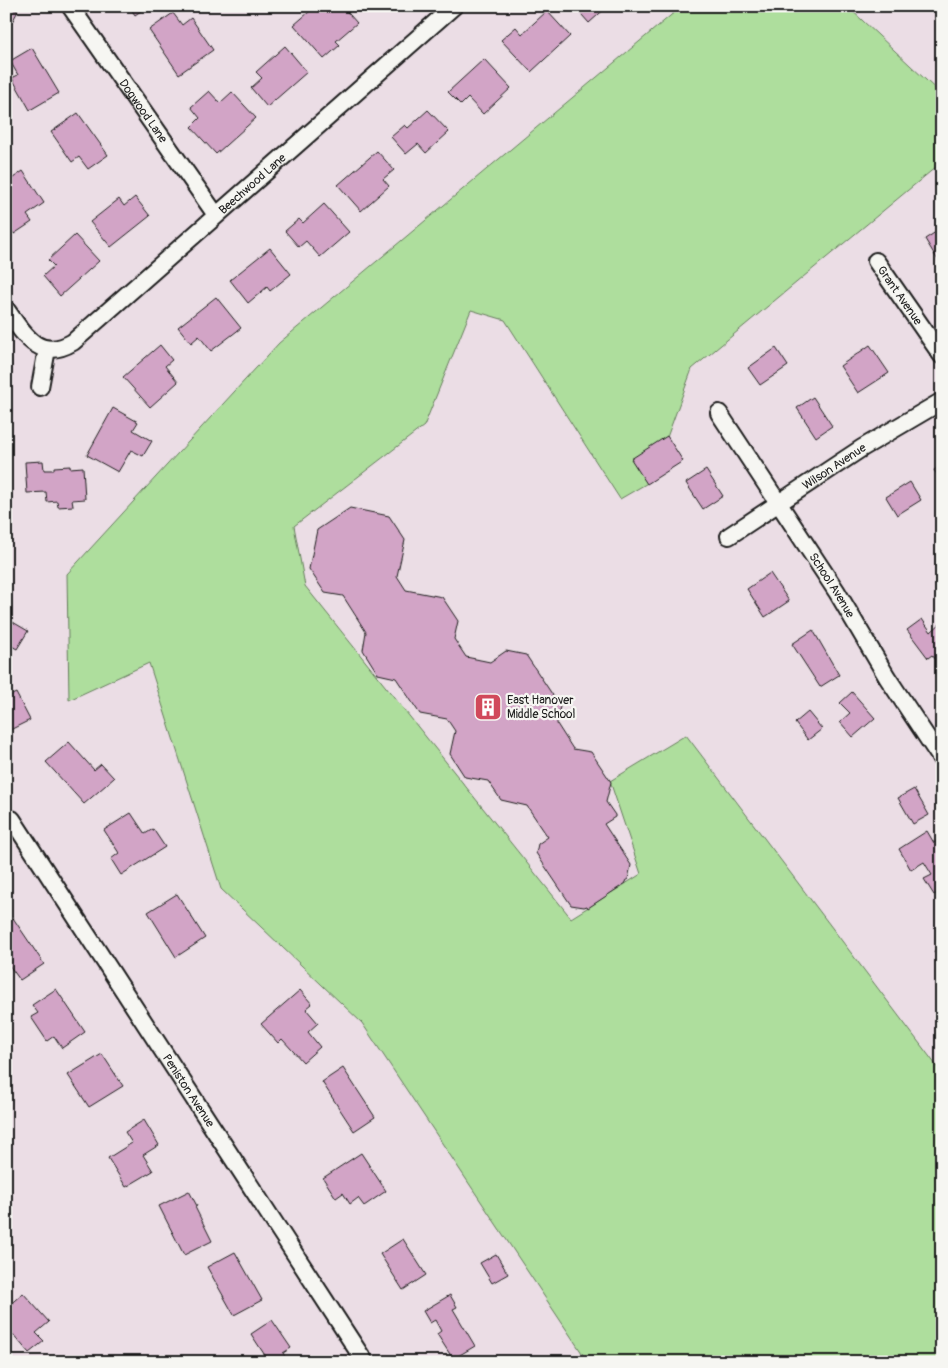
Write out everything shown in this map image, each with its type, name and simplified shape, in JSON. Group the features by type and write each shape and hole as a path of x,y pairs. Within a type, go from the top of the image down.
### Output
{"street":[{"name":"Dogwood Lane","path":"70,6 216,215"},
{"name":"Beechwood Lane","path":"47,349 62,348 73,342 454,6"},
{"name":"Grant Avenue","path":"876,261 942,356"},
{"path":"6,309 23,334 35,344 47,349 40,387"},
{"name":"Wilson Avenue","path":"729,536 862,448 942,401"},
{"name":"School Avenue","path":"719,413 837,592 887,677 942,760"},
{"name":"Peniston Avenue","path":"12,819 365,1362"}],"green space":[{"path":"682,6 847,6 942,95 942,162 692,369 651,481 620,499 505,320 471,310 424,426 294,526 305,586 571,918 641,874 610,781 686,735 942,1073 942,1362 588,1362 362,1023 221,889 149,663 69,700 67,574 279,343"}],"building":[{"path":"6,6 18,11 6,33"},
{"path":"129,6 148,6 135,15"},
{"path":"305,6 342,6 357,23 336,41 340,45 324,59 294,25 309,12"},
{"path":"574,6 608,6 589,23"},
{"path":"547,11 570,36 531,72 501,40 516,27 522,34"},
{"path":"173,13 182,25 191,18 213,50 179,74 149,30"},
{"path":"285,46 307,72 267,107 251,88 262,78 256,72"},
{"path":"32,48 59,93 30,110 12,78 18,75 10,61"},
{"path":"484,59 511,88 483,114 468,98 461,105 448,92"},
{"path":"209,91 220,103 232,92 256,118 216,154 191,127 200,118 191,107"},
{"path":"428,110 449,132 426,153 418,144 406,154 391,137 405,125 408,128"},
{"path":"78,113 108,155 88,169 79,157 72,162 51,132"},
{"path":"377,151 394,170 383,179 389,186 361,211 338,185"},
{"path":"23,171 44,203 27,215 32,222 14,234 6,222 6,216 8,215 6,212 6,183"},
{"path":"135,197 150,216 111,247 90,222 119,199 124,206"},
{"path":"324,204 349,232 320,257 306,241 299,247 285,231 299,219 303,223"},
{"path":"942,228 942,261 939,262 925,239"},
{"path":"75,235 99,261 60,296 43,276 54,266 48,260"},
{"path":"270,248 291,274 270,291 267,287 248,303 230,280"},
{"path":"216,297 241,328 211,351 199,336 191,343 178,327"},
{"path":"160,345 172,360 165,366 178,382 150,407 123,377"},
{"path":"870,345 889,373 858,393 840,366"},
{"path":"776,348 788,366 760,385 748,368"},
{"path":"813,397 832,426 816,437 797,408"},
{"path":"113,408 138,422 133,430 152,441 143,456 131,450 118,472 87,455"},
{"path":"667,436 683,461 647,484 631,459"},
{"path":"43,461 44,470 54,470 54,467 83,467 85,499 72,500 73,506 58,507 57,501 47,502 46,492 27,493 25,462"},
{"path":"942,465 942,482 934,470"},
{"path":"706,470 723,496 703,509 686,483"},
{"path":"910,482 921,500 897,515 886,497"},
{"name":"East Hanover Middle School","path":"350,508 389,516 405,540 397,576 406,590 442,597 458,621 454,639 466,657 490,662 506,651 526,655 560,706 557,724 573,749 591,752 611,782 606,802 615,817 604,824 631,865 626,883 588,908 587,906 571,905 536,853 538,844 548,837 527,806 501,800 488,781 465,777 450,754 455,731 447,719 420,714 396,678 378,674 363,650 366,632 343,596 325,593 309,569 317,530"},
{"path":"770,573 789,601 765,617 747,589"},
{"path":"6,618 28,631 17,649 8,644 6,647"},
{"path":"922,619 931,632 942,622 942,667 932,655 928,658 907,630"},
{"path":"813,630 839,675 820,687 792,644"},
{"path":"852,692 875,718 853,737 840,722 850,713 840,703"},
{"path":"16,693 30,720 6,732 6,698"},
{"path":"808,712 822,729 808,740 795,723"},
{"path":"69,742 94,770 101,764 114,778 84,804 46,762"},
{"path":"914,789 929,815 913,824 898,798"},
{"path":"131,813 145,834 153,829 165,847 121,875 111,859 119,853 104,830"},
{"path":"927,831 934,843 939,839 942,843 942,890 934,895 924,879 932,875 924,862 911,870 899,849"},
{"path":"177,894 205,938 176,957 148,912"},
{"path":"13,918 44,964 20,980 6,961 6,923"},
{"path":"942,947 942,967 934,951"},
{"path":"56,989 85,1032 62,1048 54,1036 47,1041 31,1017 38,1013 32,1005"},
{"path":"300,990 312,1004 306,1009 318,1023 308,1032 320,1047 303,1062 282,1039 278,1043 261,1024"},
{"path":"102,1054 123,1086 89,1107 68,1075"},
{"path":"343,1068 375,1117 354,1131 322,1082"},
{"path":"144,1120 159,1145 143,1155 153,1171 126,1187 108,1158 132,1143 125,1132"},
{"path":"361,1153 386,1191 364,1206 358,1198 350,1204 343,1193 336,1198 323,1178"},
{"path":"189,1191 212,1241 184,1255 159,1206"},
{"path":"403,1239 426,1275 403,1290 380,1254"},
{"path":"235,1252 262,1300 234,1315 207,1267"},
{"path":"496,1254 508,1274 492,1283 480,1263"},
{"path":"23,1293 49,1322 36,1333 44,1341 29,1353 6,1326 6,1308"},
{"path":"450,1295 457,1307 453,1309 475,1346 453,1359 437,1334 441,1331 435,1320 430,1323 423,1311"},
{"path":"272,1320 291,1348 283,1353 288,1362 267,1362 268,1360 251,1334"}],"place":[{"name":"East Hanover Middle School","path":"488,707"}]}
